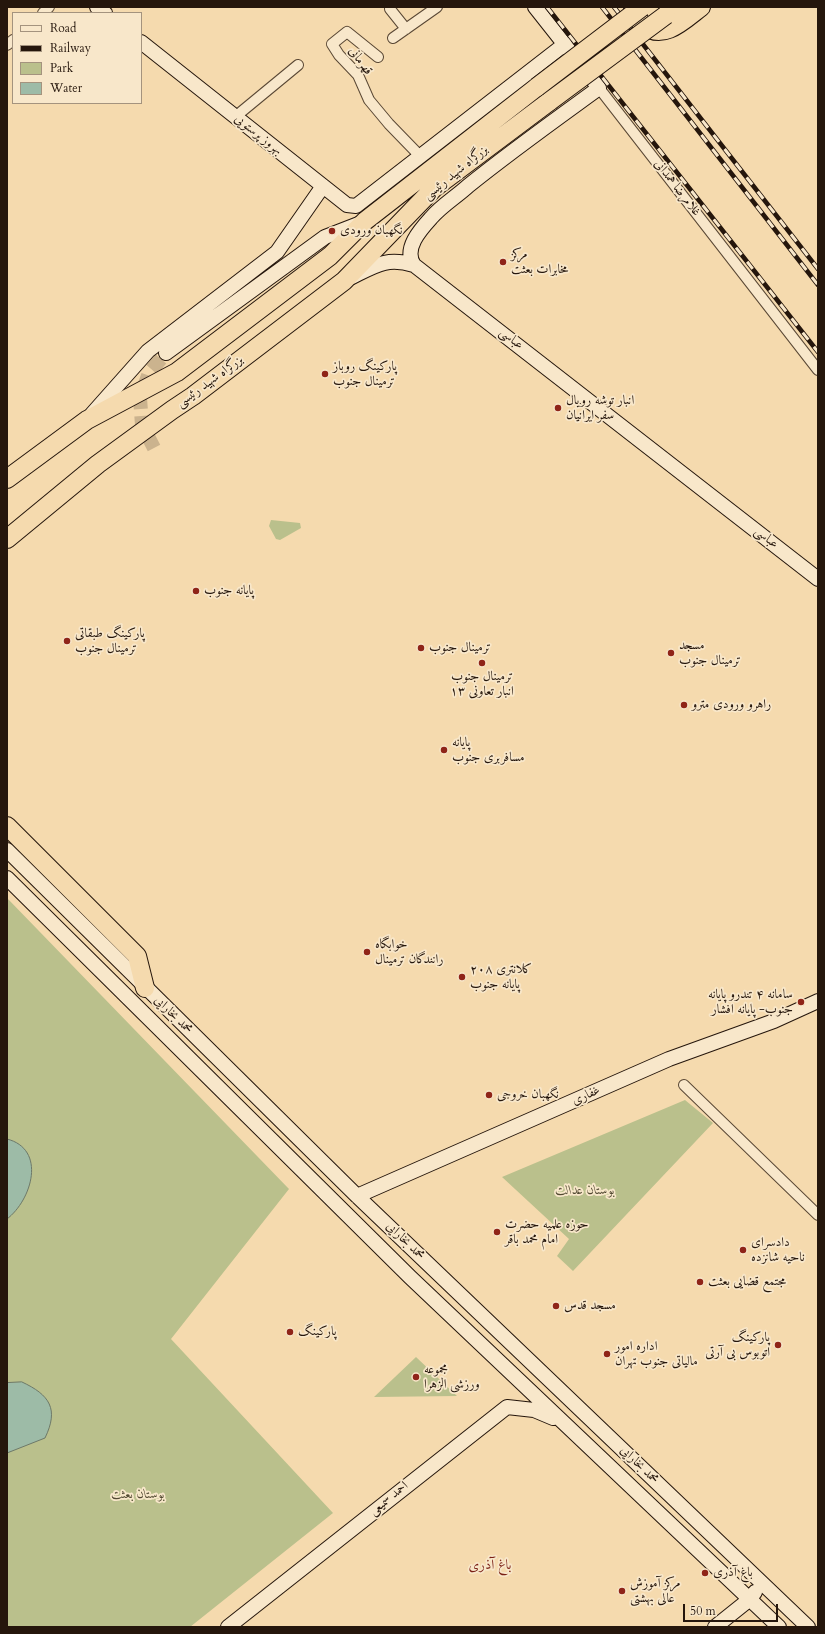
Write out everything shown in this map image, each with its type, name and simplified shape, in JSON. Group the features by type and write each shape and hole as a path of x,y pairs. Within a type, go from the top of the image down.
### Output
{"highway":[{"path":"633,7 639,21 647,28 658,31 668,30 701,7"},
{"name":"بزرگراه شهید رئیسی","path":"7,479 87,420 177,372 330,256 365,221 642,7"},
{"name":"بزرگراه شهید رئیسی","path":"7,539 98,464 192,396 344,281 434,188 671,11"},
{"path":"7,826 137,956 145,988"}],"street":[{"path":"393,38 437,7"},
{"name":"غلامرضا همدانی","path":"535,7 818,370"},
{"path":"390,9 406,29"},
{"name":"قهرمانی","path":"378,57 347,32 332,44 339,55 358,75 369,100 421,157"},
{"name":"بهروز پرستویی","path":"142,43 322,186 348,205 356,206 565,44"},
{"path":"235,117 298,65"},
{"path":"414,265 409,255 414,241 432,217 481,175 599,88"},
{"path":"87,420 148,351 276,252 322,186"},
{"path":"166,353 325,237 365,221"},
{"path":"344,281 369,268 390,260 401,261 414,265"},
{"name":"عباسی","path":"414,265 818,578"},
{"name":"محمد بخارایی","path":"7,850 357,1196 808,1627"},
{"name":"محمد بخارایی","path":"7,878 358,1225 561,1421 779,1627"},
{"name":"غفاری","path":"357,1196 669,1059 774,1021 818,1001"},
{"path":"684,1085 818,1215"},
{"path":"357,1196 358,1225"},
{"name":"احمد سمیعی","path":"228,1627 506,1407 534,1410 561,1421"},
{"path":"715,1627 750,1599 763,1584"}],"green space":[{"path":"271,520 300,523 301,528 280,540 276,539 269,526"},
{"name":"بوستان بعثت","path":"7,898 289,1189 171,1339 333,1513 190,1627 7,1627"},
{"name":"بوستان عدالت","path":"685,1100 713,1123 573,1271 557,1256 569,1239 502,1177"},
{"name":"مجموعه ورزشی الزهرا","path":"416,1357 457,1396 374,1397"}],"water":[{"path":"7,1139 20,1145 27,1153 31,1164 31,1176 29,1188 23,1200 16,1211 7,1219"},
{"path":"22,1382 32,1387 45,1398 51,1411 51,1419 45,1438 7,1453 7,1383"}],"tunnel":[{"path":"154,448 142,425 140,398 149,373 166,353"}],"railway":[{"path":"547,7 818,352"},
{"path":"602,7 818,285"},
{"path":"614,7 818,269"}],"place":[{"name":"نگهبان ورودی","path":"332,231"},
{"name":"مرکز مخابرات بعثت","path":"503,262"},
{"name":"پارکینگ روباز ترمینال جنوب","path":"325,374"},
{"name":"انبار توشه رویال سفر ایرانیان","path":"558,408"},
{"name":"پایانه جنوب","path":"196,591"},
{"name":"پارکینگ طبقاتی ترمینال جنوب","path":"67,641"},
{"name":"ترمینال جنوب","path":"421,648"},
{"name":"مسجد ترمینال جنوب","path":"671,653"},
{"name":"ترمینال جنوب انبار تعاونی ۱۳","path":"482,663"},
{"name":"راهرو ورودی مترو","path":"684,705"},
{"name":"پایانه مسافربری جنوب","path":"444,750"},
{"name":"خوابگاه رانندگان ترمینال","path":"367,952"},
{"name":"کلانتری ۲۰۸ پایانه جنوب","path":"462,977"},
{"name":"سامانه ۴ تندرو پایانه جنوب- پایانه افشار","path":"801,1002"},
{"name":"نگهبان خروجی","path":"489,1095"},
{"name":"حوزه علمیه حضرت امام محمد باقر","path":"497,1232"},
{"name":"دادسرای ناحیه شانزده","path":"743,1250"},
{"name":"مجتمع قضایی بعثت","path":"700,1282"},
{"name":"مسجد قدس","path":"556,1306"},
{"name":"پارکینگ","path":"290,1332"},
{"name":"پارکینگ اتوبوس بی آرتی","path":"778,1345"},
{"name":"اداره امور مالیاتی جنوب تهران","path":"607,1354"},
{"name":"مجموعه ورزشی الزهرا","path":"416,1377"},
{"name":"باغ آذری","path":"705,1573"},
{"name":"مرکز آموزش عالی بهشتی","path":"622,1591"}],"district":[{"name":"باغ آذری","path":"490,1566"}]}
